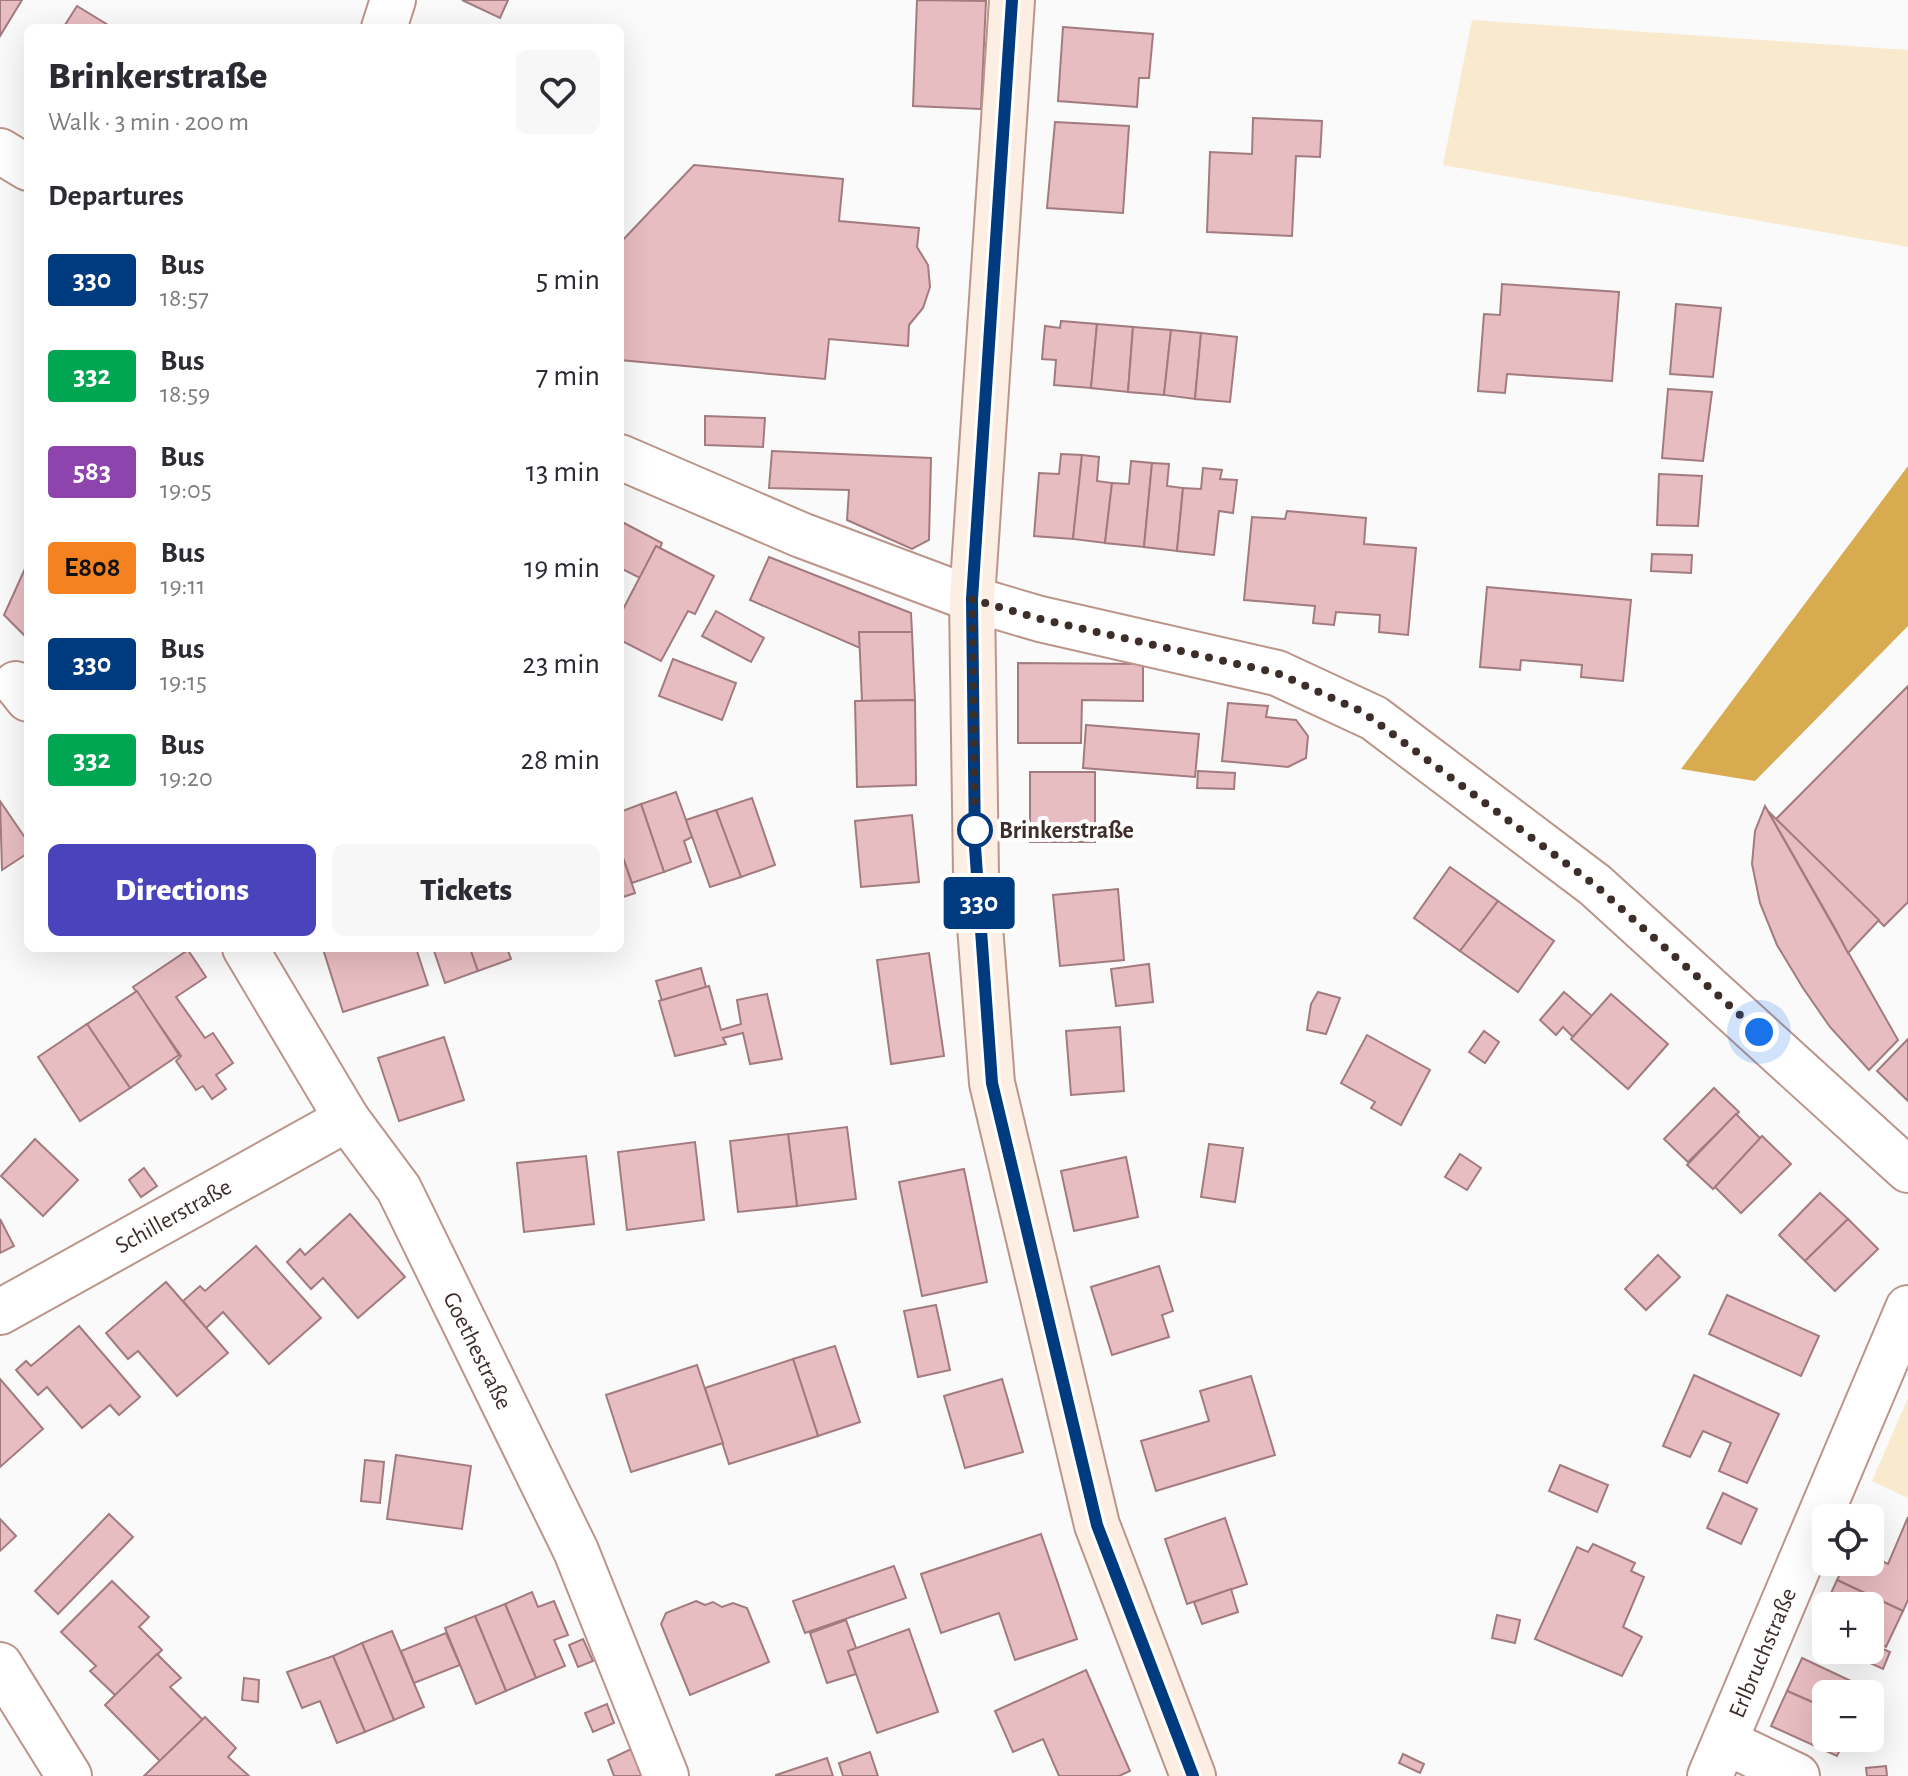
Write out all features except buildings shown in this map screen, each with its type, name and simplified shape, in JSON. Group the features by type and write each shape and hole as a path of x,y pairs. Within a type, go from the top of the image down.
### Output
{"main road":[{"path":"1012,0 972,599 975,833 992,1083 1097,1525 1193,1776"}],"street":[{"path":"385,24 393,0"},
{"path":"0,151 24,166"},
{"path":"624,459 801,535 972,599 1070,626 1277,673 1374,718 1595,885 1908,1170"},
{"name":"Goethestraße","path":"247,952 347,1119 399,1189 562,1523 666,1776"},
{"name":"Schillerstraße","path":"0,1312 347,1119"},
{"name":"Erlbruchstraße","path":"1718,1759 1908,1308"},
{"path":"0,1665 69,1776"},
{"path":"1718,1759 1797,1776"}],"shaded area":[{"path":"1472,20 1908,50 1908,247 1443,165"},
{"path":"1908,466 1908,626 1755,781 1681,769"},
{"path":"1908,1398 1908,1498 1872,1481"}],"bus line":[{"name":"330","path":"1012,0 972,599 976,874 992,1083 1097,1525 1193,1776"}],"place":[{"name":"Brinkerstraße","path":"975,830"}],"route":[{"path":"975,830 972,599 1176,652 1277,673 1374,718 1595,885 1759,1032"}]}
